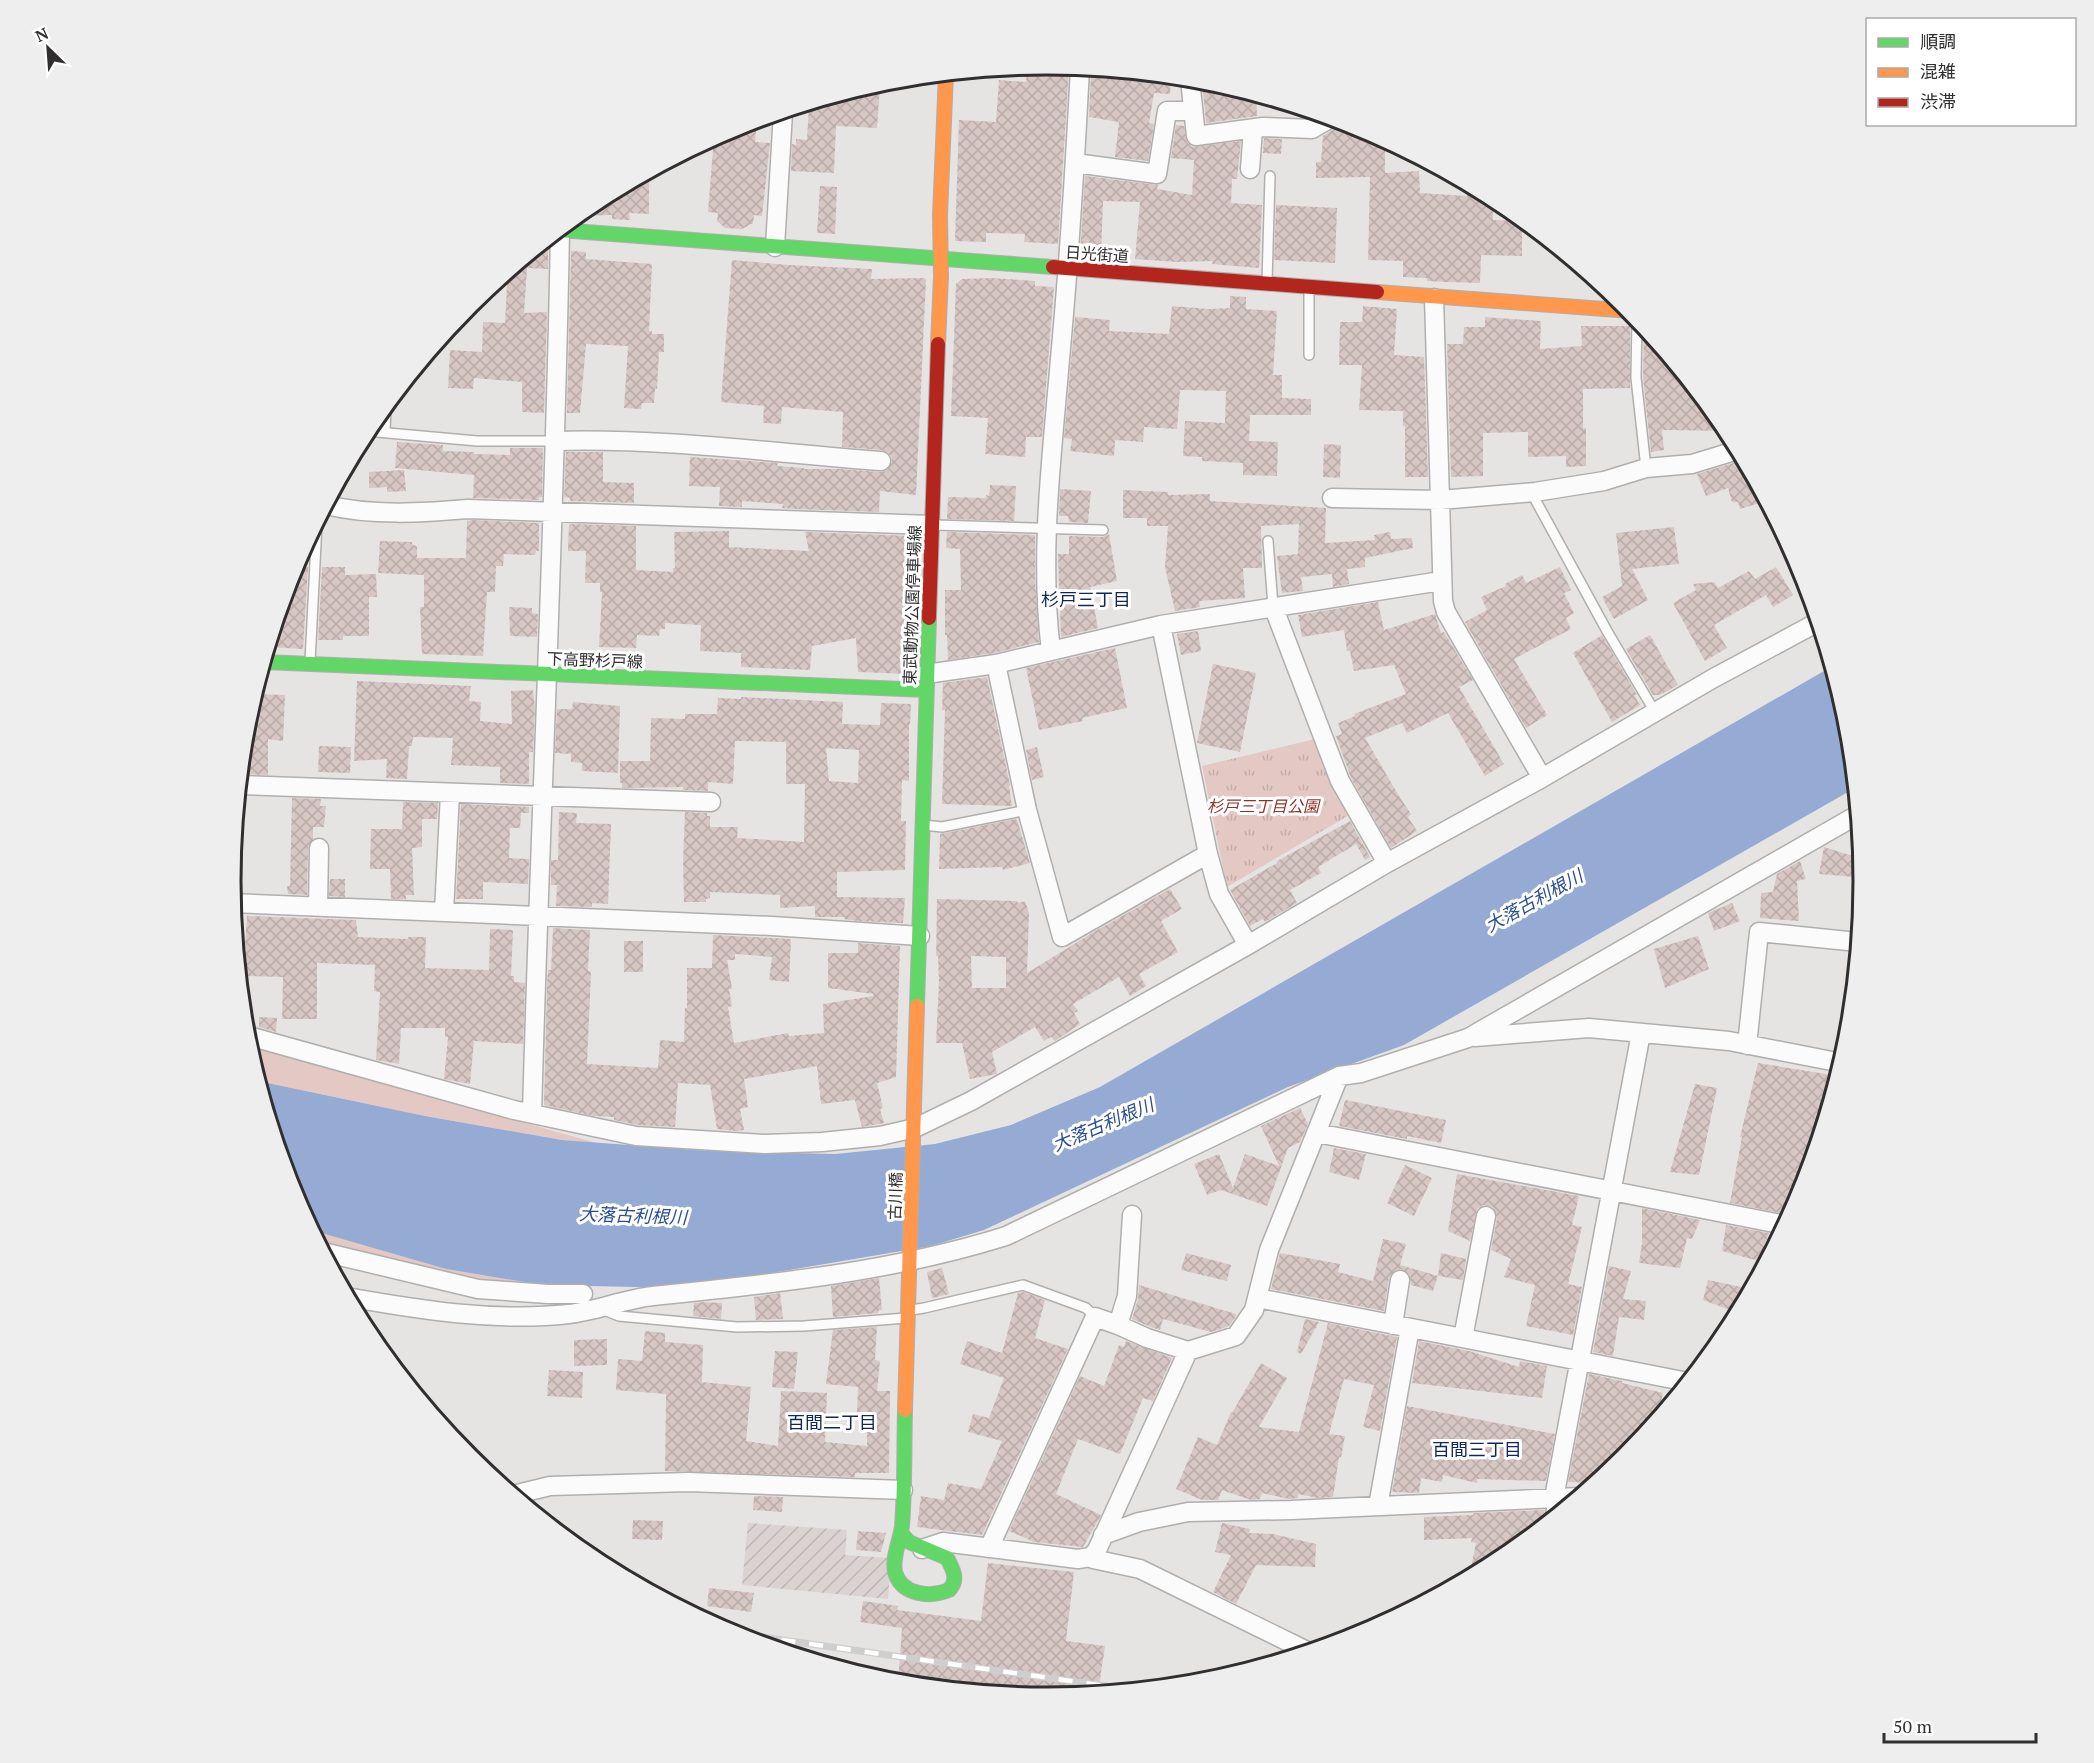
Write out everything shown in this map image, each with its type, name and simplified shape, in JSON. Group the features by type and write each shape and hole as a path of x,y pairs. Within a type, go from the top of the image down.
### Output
{"main road":[{"name":"東武動物公園停車場線","path":"914,1132 945,82"},
{"name":"日光街道","path":"571,231 1616,310"},
{"name":"下高野杉戸線","path":"271,662 548,674 926,682"},
{"name":"古川橋","path":"910,1259 914,1132"},
{"path":"901,1533 909,1542 913,1556 941,1554 947,1558 954,1569 956,1582 952,1588 939,1594 909,1591 897,1576 895,1557 901,1533 910,1259"}],"street":[{"path":"1051,651 1047,620 1047,529 1068,268 1080,76"},
{"path":"1191,88 1196,136 1263,127 1312,129 1321,124"},
{"path":"1075,163 1157,174 1167,111 1193,111"},
{"path":"775,247 783,120"},
{"path":"1250,169 1253,129"},
{"path":"532,1114 537,916 556,441 560,239"},
{"path":"1434,298 1441,581 1446,612 1542,778"},
{"path":"556,441 608,440 686,444 881,461"},
{"path":"1332,498 1440,500 1535,492 1604,481 1646,468 1692,464 1730,453"},
{"path":"334,507 418,513 468,509 932,525"},
{"path":"926,682 1161,625 1441,581"},
{"path":"1273,606 1340,781 1387,863"},
{"path":"1161,625 1208,854 1219,894 1248,945"},
{"path":"256,1038 532,1114 636,1136 765,1144 822,1142 914,1132 1248,945 1387,863 1542,778 1712,679 1812,625"},
{"path":"996,664 1027,810 1062,937 1208,854"},
{"path":"246,785 711,802"},
{"path":"444,912 450,792"},
{"path":"357,1298 492,1316 565,1315 585,1313 639,1298 751,1286 966,1249 1006,1236 1339,1076 1361,1073 1468,1038 1851,818"},
{"path":"318,907 319,849"},
{"path":"241,903 772,926 920,936"},
{"path":"1747,1045 1759,932 1851,941"},
{"path":"1468,1038 1588,1028 1728,1041 1833,1061"},
{"path":"1554,1498 1641,1033"},
{"path":"954,1569 967,1554 985,1548 1095,1317 1147,1338 1188,1350 1236,1336 1254,1310 1269,1250 1339,1076"},
{"path":"1317,1133 1777,1223"},
{"path":"1118,1325 1126,1296 1132,1215"},
{"path":"1463,1338 1486,1216"},
{"path":"333,1254 478,1289 584,1294"},
{"path":"1378,1506 1402,1327 1400,1280"},
{"path":"1257,1299 1680,1380"},
{"path":"1090,1557 1097,1550 1188,1350"},
{"path":"521,1493 550,1486 688,1482 903,1490"},
{"path":"1103,1535 1139,1522 1188,1512 1291,1510 1567,1497"},
{"path":"913,1556 944,1542 1078,1559 1090,1557 1140,1569 1299,1647"}],"lane":[{"path":"1267,284 1270,176"},
{"path":"1309,287 1309,355"},
{"path":"1637,332 1636,378 1646,468"},
{"path":"385,420 385,432"},
{"path":"377,432 477,441 556,441"},
{"path":"1535,492 1536,501 1655,712"},
{"path":"932,525 1103,530"},
{"path":"1268,541 1273,606"},
{"path":"310,664 315,544"},
{"path":"924,825 942,827 1027,810"},
{"path":"600,1308 619,1316 737,1327 804,1326 908,1314 924,1308 1023,1285 1086,1308 1095,1317"},
{"path":"1551,1510 1554,1498"},
{"path":"897,1576 913,1556"}],"shaded area":[{"path":"748,1523 847,1530 845,1555 891,1558 888,1599 742,1585"}],"green space":[{"name":"杉戸三丁目公園","path":"1315,739 1351,814 1227,887 1202,766"},
{"path":"258,1049 597,1143 562,1140 425,1116 266,1083"},
{"path":"322,1233 446,1269 542,1285 449,1277 327,1245"}],"water":[{"name":"大落古利根川","path":"1825,670 1838,724 1848,792 1404,1045 1288,1087 984,1230 931,1246 683,1288 542,1285 446,1269 322,1233 283,1141 266,1083 425,1116 562,1140 709,1151 835,1154 935,1144 1011,1125 1100,1087"}],"building":[{"path":"1026,76 1068,76 1058,244 1024,242 1025,234 986,233 986,242 955,241 959,120 996,122 999,80 1026,82"},
{"path":"1091,77 1171,85 1170,94 1154,93 1149,123 1154,124 1148,161 1115,157 1119,122 1089,117"},
{"path":"1203,90 1256,102 1257,116 1206,123"},
{"path":"880,92 877,128 836,126 834,173 791,171 792,144 796,145 796,139 807,140 809,111"},
{"path":"1176,125 1184,126 1187,142 1192,147 1241,141 1237,179 1232,179 1231,203 1262,205 1259,268 1212,264 1213,261 1177,262 1135,259 1140,202 1103,201 1101,256 1080,254 1085,176 1158,185 1157,189 1192,195 1194,160 1171,158"},
{"path":"1335,128 1385,149 1385,173 1419,171 1420,193 1467,196 1467,193 1493,210 1493,220 1508,221 1522,230 1522,256 1481,255 1480,283 1427,281 1427,278 1403,277 1403,261 1368,260 1370,177 1316,178 1316,162 1321,162 1323,136"},
{"path":"756,129 755,142 770,143 762,216 754,215 753,223 742,229 725,228 717,221 718,213 708,212 713,147"},
{"path":"1264,138 1282,139 1281,154 1263,153"},
{"path":"649,180 649,214 629,213 630,220 612,219 612,215 593,216"},
{"path":"820,186 837,187 835,234 817,233"},
{"path":"1276,205 1337,208 1335,263 1274,260"},
{"path":"548,248 548,269 527,268 524,313 547,312 544,413 522,412 522,382 474,378 473,389 448,388 450,350 482,352 483,322 505,323 507,285 505,285"},
{"path":"571,251 586,252 586,259 652,264 649,331 652,331 652,334 664,334 664,352 659,352 654,403 642,403 641,409 624,408 628,346 586,344 580,413 567,413"},
{"path":"732,260 872,269 871,279 924,278 926,280 916,495 880,491 879,512 782,508 783,504 742,501 742,507 719,506 720,487 689,486 690,457 778,463 777,466 804,469 880,472 886,471 892,462 891,456 882,450 842,447 843,412 782,407 781,424 763,423 764,406 721,402"},
{"path":"962,279 1035,281 1035,286 1054,287 1042,437 1026,437 1025,457 985,454 988,418 951,416 956,284"},
{"path":"1230,296 1246,297 1246,309 1277,311 1273,375 1282,375 1282,398 1311,399 1311,415 1250,415 1249,441 1278,442 1277,476 1243,475 1243,463 1202,461 1202,457 1183,456 1185,421 1225,423 1226,391 1180,390 1177,429 1144,427 1143,442 1115,440 1114,456 1070,451 1072,439 1064,438 1075,317 1110,320 1109,331 1169,334 1172,306 1230,308"},
{"path":"1363,306 1397,309 1394,355 1424,357 1428,477 1405,477 1403,411 1359,410 1362,365 1339,365 1340,322 1362,322"},
{"path":"1485,317 1541,321 1540,349 1582,346 1581,326 1630,326 1630,388 1583,389 1586,466 1566,467 1566,456 1528,457 1528,432 1483,433 1483,476 1451,477 1447,344 1463,344 1464,327 1485,327"},
{"path":"1644,340 1687,391 1716,431 1662,430 1664,450 1651,452 1643,378"},
{"path":"397,442 443,445 443,451 474,452 474,454 510,455 510,448 543,448 542,497 539,497 539,500 473,498 474,475 395,468"},
{"path":"1324,444 1341,445 1340,478 1323,477"},
{"path":"566,452 603,452 603,482 634,483 634,503 570,501 570,498 564,497"},
{"path":"1736,462 1758,503 1740,509 1738,502 1732,502 1728,488 1706,496 1697,474"},
{"path":"404,470 406,491 387,492 387,487 369,488 369,472"},
{"path":"990,485 1016,486 1014,521 947,519 948,497 986,498 986,495 989,496"},
{"path":"1060,489 1091,491 1088,523 1069,522 1068,516 1059,516"},
{"path":"1123,490 1168,492 1168,495 1210,494 1210,501 1326,508 1325,543 1375,540 1374,535 1390,532 1391,539 1412,538 1413,548 1365,558 1365,567 1347,569 1349,584 1333,587 1332,574 1301,577 1303,591 1282,593 1277,556 1298,554 1299,524 1261,526 1262,568 1243,568 1245,598 1199,601 1200,607 1175,611 1165,567 1168,526 1147,526 1147,518 1123,518"},
{"path":"467,521 539,523 539,551 536,551 535,555 504,554 503,566 496,566 495,592 487,592 483,656 422,654 420,607 424,607 424,575 378,573 380,541 412,542 412,545 417,546 417,558 466,558"},
{"path":"569,524 636,526 636,570 673,572 675,568 674,532 729,531 729,547 809,551 805,532 913,536 916,540 911,674 858,672 856,638 812,646 810,670 741,667 741,653 700,651 701,625 665,623 665,629 660,629 659,636 637,635 636,648 599,647 602,592 600,592 600,583 585,583 586,551 568,551"},
{"path":"1674,527 1679,564 1632,569 1648,600 1614,619 1602,597 1622,586 1616,533"},
{"path":"947,532 1035,535 1039,642 994,653 948,660 947,635 945,635 945,590 961,590 960,549 946,548"},
{"path":"1109,534 1117,581 1090,587 1098,628 1061,637 1058,554 1069,554 1069,536 1103,537"},
{"path":"305,567 308,567 303,649 276,647 302,573"},
{"path":"322,567 345,567 345,575 376,574 377,597 369,597 369,636 343,636 343,640 318,640"},
{"path":"1560,567 1571,590 1564,593 1574,613 1566,618 1571,629 1514,659 1547,715 1526,728 1465,622 1487,610 1481,597 1506,586 1505,584 1522,575 1526,583"},
{"path":"1776,567 1793,595 1773,607 1766,595 1714,625 1727,648 1705,661 1673,603 1696,590 1693,584 1714,582 1718,588 1749,571 1755,579"},
{"path":"1378,602 1384,630 1435,614 1441,633 1444,632 1473,680 1459,687 1504,764 1485,776 1448,713 1407,733 1402,723 1365,738 1411,814 1408,817 1417,831 1391,848 1351,778 1336,736 1342,734 1338,723 1355,716 1354,714 1406,694 1394,665 1354,671 1350,651 1347,651 1344,630 1302,637 1298,615"},
{"path":"509,607 532,608 532,613 538,614 537,637 510,636"},
{"path":"1198,631 1201,651 1181,655 1177,634"},
{"path":"1602,635 1637,695 1634,695 1640,705 1612,722 1573,653"},
{"path":"1650,635 1678,685 1660,695 1653,695 1626,649"},
{"path":"1115,648 1127,708 1082,718 1083,721 1039,730 1026,668"},
{"path":"1213,664 1256,673 1240,752 1197,743"},
{"path":"987,677 1010,785 1012,806 942,804 945,710 942,710 943,683"},
{"path":"357,681 471,686 469,701 481,702 480,721 512,724 511,691 533,690 535,708 533,752 529,752 529,784 500,783 500,767 451,765 453,738 413,737 412,746 409,746 407,779 386,778 387,759 354,761"},
{"path":"263,694 285,695 283,741 268,739 268,775 247,774 256,724"},
{"path":"741,697 843,702 842,724 880,725 881,703 911,704 909,781 902,780 901,821 906,821 905,870 837,872 837,897 905,898 903,923 858,921 844,919 845,917 815,917 815,906 780,908 780,895 710,892 710,898 706,899 706,902 684,902 685,812 707,813 707,816 710,816 710,827 738,827 737,838 804,842 805,784 786,784 786,742 735,741 733,784 708,782 708,791 683,790 683,787 622,788 620,761 650,761 651,718 685,719 685,714 717,714 718,698 741,699","holes":["826,748 859,750 858,783 829,781"]},
{"path":"573,702 620,706 618,773 582,771 582,763 571,762 571,754 555,753 557,709 572,709"},
{"path":"319,746 351,747 350,773 318,772"},
{"path":"1037,747 1044,777 1032,780 1026,750"},
{"path":"292,798 321,799 320,806 326,806 324,827 313,827 313,839 308,847 307,895 288,894"},
{"path":"403,802 438,803 437,819 422,819 422,847 412,848 414,895 406,895 406,899 391,899 390,869 370,869 371,829 402,829"},
{"path":"461,804 529,807 529,813 521,813 520,828 510,828 509,858 529,859 528,884 483,882 483,899 456,899"},
{"path":"559,812 577,813 576,823 611,824 608,904 592,903 592,907 556,906 557,885 551,885 551,860 558,860"},
{"path":"1015,819 1030,863 1003,870 1002,867 939,869 940,834"},
{"path":"1350,821 1370,857 1365,860 1356,844 1318,867 1321,873 1290,890 1297,903 1265,922 1263,919 1250,926 1230,890"},
{"path":"1824,847 1853,856 1853,877 1819,874"},
{"path":"1800,861 1806,879 1797,881 1799,921 1760,918 1761,893 1773,892 1777,874"},
{"path":"330,879 345,879 345,897 329,896"},
{"path":"1170,889 1182,909 1161,921 1178,952 1139,974 1146,986 1130,996 1119,977 1073,1004 1078,1011 1074,1013 1080,1024 1055,1041 1051,1037 1044,1041 1035,1027 992,1052 997,1074 970,1079 962,1043 936,1043 939,982 938,956 936,956 937,899 1017,901 1018,903 1025,901 1029,913 1027,973","holes":["971,956 1006,957 1006,988 972,988"]},
{"path":"1732,903 1740,921 1714,931 1708,913"},
{"path":"247,916 356,920 358,937 408,939 408,937 426,937 425,968 489,970 490,929 513,930 511,976 514,976 514,982 525,983 523,1044 474,1041 470,1084 444,1079 448,1037 445,1037 445,1028 401,1028 399,1064 376,1060 380,992 374,991 375,965 317,963 317,1019 282,1019 283,977 246,976 244,958"},
{"path":"553,928 590,930 588,971 591,972 587,1064 658,1068 660,1040 684,1042 687,968 712,968 713,935 791,939 789,982 769,980 772,957 735,954 735,960 727,960 732,989 729,989 732,1006 728,1007 734,1043 788,1033 789,1036 824,1033 823,1004 873,996 873,994 828,988 828,953 858,953 858,943 900,946 896,1077 877,1083 884,1123 862,1127 855,1100 821,1104 817,1066 744,1079 748,1107 740,1109 744,1130 737,1131 717,1129 710,1085 678,1083 675,1127 638,1125 614,1120 614,1117 594,1116 544,1105 547,985 548,970 551,970"},
{"path":"1698,936 1709,969 1665,988 1654,949"},
{"path":"624,941 643,941 643,972 624,972"},
{"path":"259,1017 277,1018 276,1032 259,1027"},
{"path":"1758,1063 1830,1075 1811,1141 1781,1213 1730,1203 1742,1137 1740,1137"},
{"path":"1695,1084 1717,1088 1699,1175 1670,1172"},
{"path":"1345,1100 1446,1120 1441,1143 1339,1126"},
{"path":"1300,1108 1308,1124 1300,1142 1288,1148 1267,1206 1221,1190 1207,1195 1194,1164 1219,1154 1233,1188 1245,1154 1279,1166 1261,1126"},
{"path":"1334,1148 1366,1154 1359,1180 1329,1172"},
{"path":"1405,1165 1432,1178 1414,1216 1387,1203"},
{"path":"1457,1174 1579,1196 1572,1225 1582,1227 1568,1284 1582,1287 1573,1335 1526,1326 1535,1285 1504,1277 1511,1259 1491,1250 1497,1218 1493,1207 1483,1205 1477,1209 1470,1241 1448,1231"},
{"path":"1642,1208 1700,1220 1692,1239 1687,1238 1680,1268 1639,1263 1642,1243"},
{"path":"1726,1225 1769,1233 1758,1261 1722,1251"},
{"path":"1383,1239 1406,1244 1400,1265 1438,1276 1433,1291 1411,1285 1410,1275 1401,1269 1395,1270 1389,1278 1384,1311 1271,1289 1280,1253 1340,1264 1338,1272 1373,1281"},
{"path":"1186,1253 1231,1265 1227,1281 1181,1270"},
{"path":"1441,1253 1466,1259 1463,1280 1438,1276"},
{"path":"1609,1266 1631,1271 1623,1299 1646,1301 1644,1320 1619,1317 1613,1356 1593,1352"},
{"path":"942,1268 949,1294 932,1298 927,1272"},
{"path":"879,1278 882,1310 878,1313 833,1317 831,1286"},
{"path":"1708,1280 1744,1287 1730,1310 1703,1300"},
{"path":"1139,1285 1236,1314 1235,1318 1229,1326 1211,1332 1163,1319 1160,1330 1151,1327 1132,1319 1138,1299"},
{"path":"1023,1292 1045,1300 1035,1338 1068,1349 982,1535 917,1527 921,1496 944,1500 948,1483 981,1489 1002,1441 968,1432 973,1414 989,1418 1004,1378 960,1364 967,1341 1002,1353 1018,1293"},
{"path":"780,1293 783,1319 756,1320 754,1297"},
{"path":"694,1303 722,1303 721,1319 693,1316"},
{"path":"1305,1319 1319,1322 1301,1354 1297,1352"},
{"path":"1328,1323 1397,1337 1380,1431 1363,1427 1374,1385 1344,1379 1329,1434 1345,1436 1341,1458 1339,1457 1333,1497 1318,1498 1298,1494 1298,1498 1289,1499 1262,1493 1260,1499 1251,1500 1222,1490 1218,1500 1202,1500 1176,1489 1198,1437 1217,1445 1231,1412 1261,1363 1287,1378 1259,1427 1299,1432"},
{"path":"877,1327 875,1360 880,1361 877,1391 890,1391 889,1473 855,1473 855,1477 665,1471 666,1394 616,1390 618,1359 642,1361 645,1331 665,1333 665,1342 703,1345 702,1382 751,1387 746,1441 778,1446 781,1391 827,1393 825,1442 867,1446 867,1412 857,1412 858,1387 826,1384 833,1330"},
{"path":"607,1339 607,1365 574,1366 574,1340"},
{"path":"1126,1341 1172,1358 1153,1401 1143,1398 1120,1454 1078,1439 1056,1494 1101,1515 1083,1547 1034,1542 1009,1531 1080,1376 1104,1386 1119,1345 1124,1347"},
{"path":"1419,1341 1469,1351 1519,1367 1520,1361 1547,1366 1542,1398 1412,1383"},
{"path":"775,1351 798,1352 794,1389 772,1387"},
{"path":"549,1370 583,1372 582,1398 547,1396"},
{"path":"1589,1374 1663,1393 1660,1404 1653,1413 1585,1483 1568,1482"},
{"path":"1407,1406 1555,1434 1546,1481 1477,1479 1477,1483 1443,1475 1442,1482 1421,1478 1419,1493 1392,1492"},
{"path":"754,1496 783,1497 782,1512 753,1510"},
{"path":"1545,1510 1543,1517 1538,1521 1471,1567 1476,1543 1471,1542 1472,1538 1424,1540 1424,1517 1473,1515 1474,1513"},
{"path":"633,1520 663,1521 662,1540 632,1539"},
{"path":"1222,1523 1250,1529 1249,1533 1273,1534 1316,1544 1315,1567 1256,1565 1236,1604 1213,1592 1231,1555 1215,1552"},
{"path":"858,1531 886,1533 881,1552 856,1550"},
{"path":"988,1563 1074,1572 1066,1641 1105,1646 1099,1686 1047,1688 994,1686 899,1674 902,1628 860,1622 863,1601 898,1606 897,1610 981,1621"},
{"path":"709,1588 754,1593 751,1612 707,1606"}],"railway":[{"path":"769,1638 1103,1686"}],"traffic: fast":[{"path":"571,231 1053,267"},
{"path":"917,1006 929,618"},
{"path":"271,662 926,690"},
{"path":"901,1533 909,1542 947,1558 954,1578 949,1590 933,1594 917,1593 903,1586 895,1572 903,1512 905,1410"}],"traffic: slow":[{"path":"938,344 946,82"},
{"path":"1377,292 1616,310"},
{"path":"905,1410 917,1006"}],"traffic: jam":[{"path":"1053,267 1377,292"},
{"path":"929,618 938,344"}],"district":[{"name":"杉戸三丁目","path":"1086,600"},
{"name":"百間二丁目","path":"832,1423"},
{"name":"百間三丁目","path":"1477,1450"}]}
